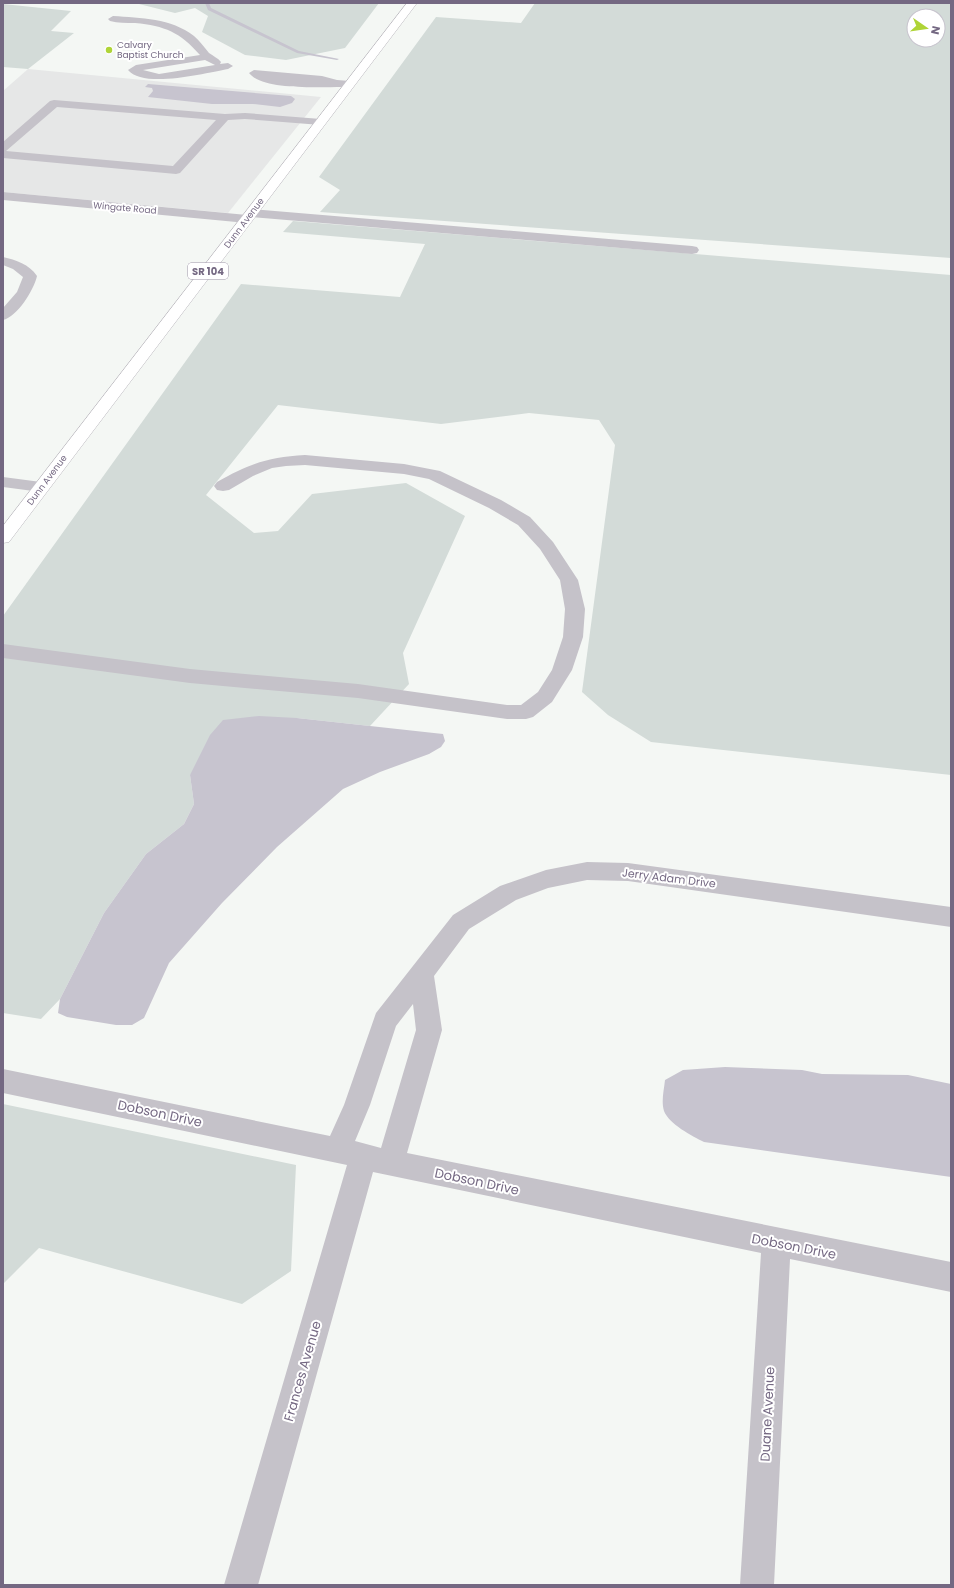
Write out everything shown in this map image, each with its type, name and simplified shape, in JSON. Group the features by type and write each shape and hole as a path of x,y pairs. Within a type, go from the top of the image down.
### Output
{"main road":[{"name":"Dunn Avenue","path":"3,538 412,3"}],"street":[{"path":"113,19 161,24 180,31 194,42 206,57 217,63 254,73 322,79 334,83 350,84"},
{"path":"181,46 194,42"},
{"path":"206,57 136,68 133,70 147,76 159,77 228,66"},
{"path":"3,148 54,102 225,117 245,116 321,122"},
{"path":"3,154 176,170 225,117"},
{"name":"Wingate Road","path":"3,196 692,250"},
{"path":"3,262 13,263 30,276 29,286 3,316"},
{"path":"3,651 183,675 358,691 520,712 526,712 545,697 562,670 573,636 575,609 569,580 547,546 524,521 495,504 434,475 404,469 305,460 268,464 247,472 223,486"},
{"path":"3,482 41,487"},
{"name":"Jerry Adam Drive","path":"364,1157 357,1105 385,1021 462,922 508,894 546,879 587,871 636,872 951,917"},
{"path":"364,1157 429,1030 421,973"},
{"name":"Dobson Drive","path":"3,1081 776,1243 951,1277"},
{"name":"Frances Avenue","path":"241,1585 364,1157"},
{"name":"Duane Avenue","path":"757,1585 776,1243"}],"shaded area":[{"path":"135,3 379,3 345,48 286,60 245,55 202,32 208,16 195,8 175,13"},
{"path":"535,3 951,3 951,258 320,212 340,190 319,177 436,17 521,23"},
{"path":"3,4 71,11 51,31 74,33 28,69 3,67"},
{"path":"28,69 321,97 228,213 3,192 3,91"},
{"path":"148,84 291,96 295,99 292,103 280,107 253,104 212,104 148,97 153,91 152,88 145,87"},
{"path":"293,221 951,275 951,775 651,742 608,715 582,692 615,445 599,420 529,413 441,424 278,405 206,495 254,533 278,531 312,494 406,483 465,516 403,653 409,684 370,726 297,718 190,775 194,804 184,824 146,854 104,913 60,999 41,1019 3,1013 3,616 241,284 400,297 425,244 283,232"},
{"path":"259,716 297,718 443,734 445,741 441,747 429,754 380,772 343,789 277,847 222,903 169,963 144,1018 132,1025 116,1025 67,1017 58,1013 60,999 104,913 146,854 184,824 194,804 190,775 210,735 223,720"},
{"path":"725,1067 802,1070 822,1074 908,1075 951,1084 951,1177 704,1142 681,1129 667,1116 664,1111 663,1103 665,1080 683,1070"},
{"path":"3,1104 296,1165 291,1271 242,1304 39,1248 3,1284"}],"waterway":[{"path":"207,3 209,9 298,52 337,59"}],"place":[{"name":"Calvary Baptist Church","path":"109,50"}]}
